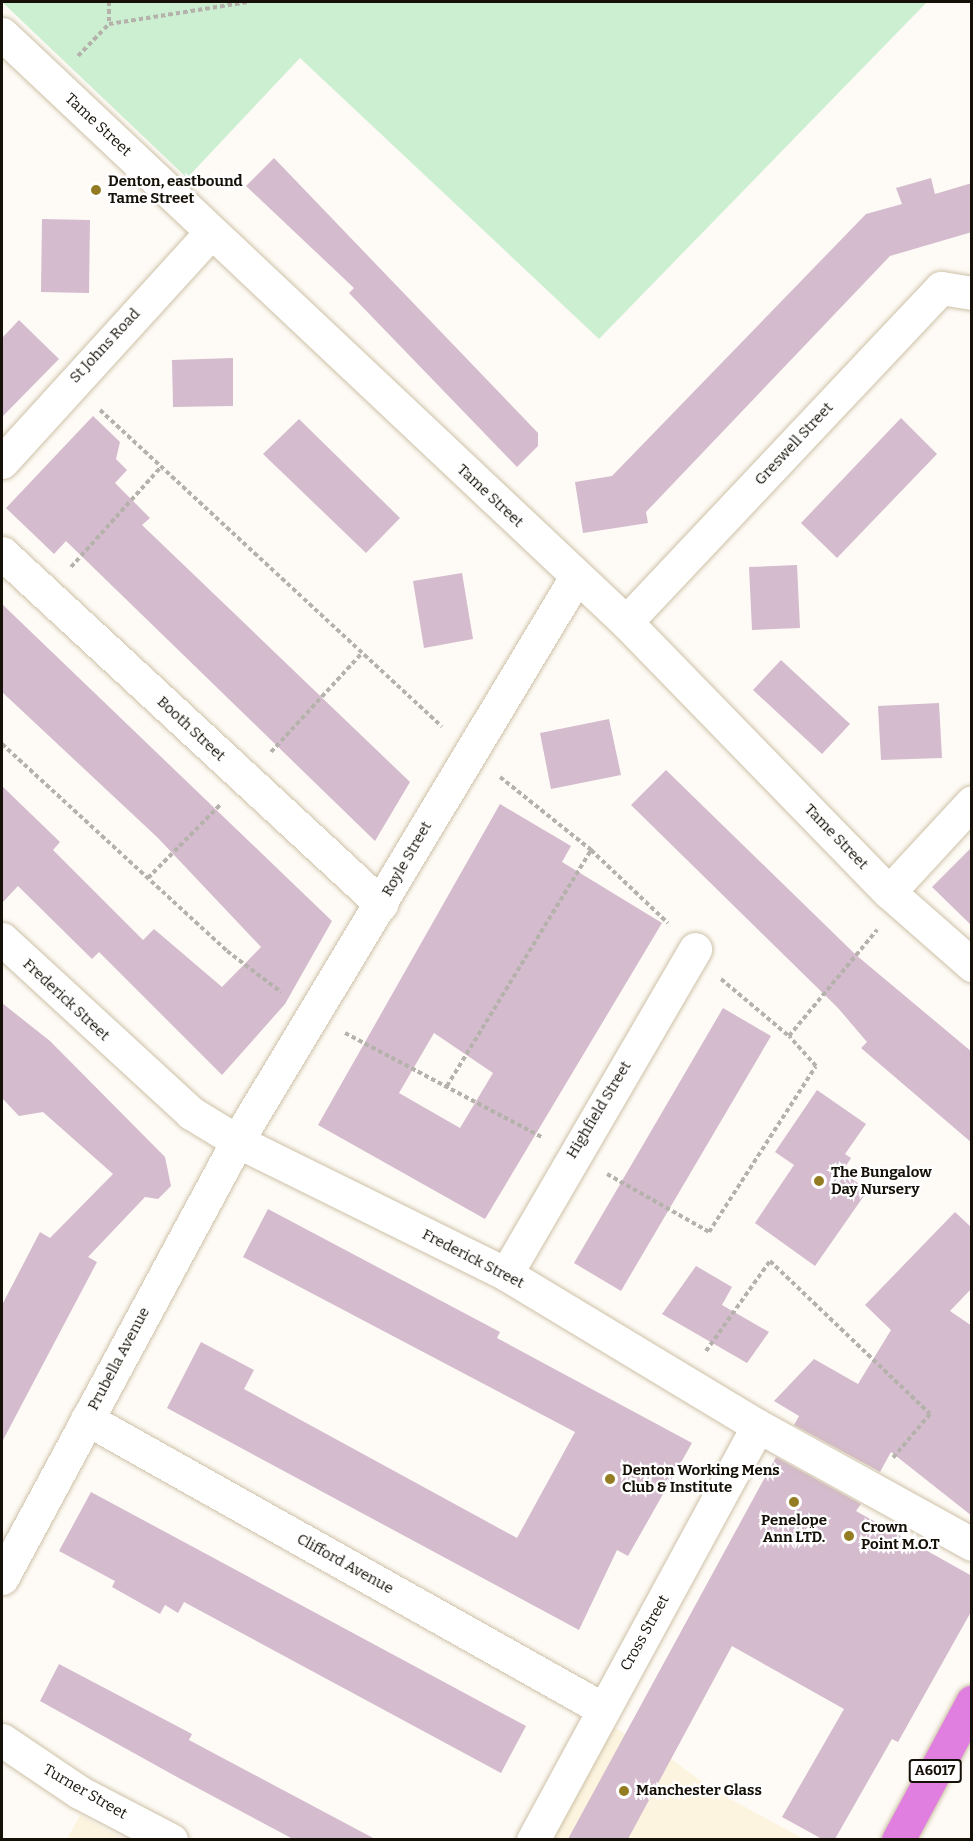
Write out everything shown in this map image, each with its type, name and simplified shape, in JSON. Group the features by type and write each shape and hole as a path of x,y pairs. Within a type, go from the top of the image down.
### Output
{"highway":[{"name":"A6017","path":"898,1839 972,1702"}],"street":[{"name":"Tame Street","path":"2,34 626,622 889,892 972,965"},
{"name":"St Johns Road","path":"2,462 70,383 211,232"},
{"name":"Greswell Street","path":"626,622 941,288 972,293"},
{"name":"Booth Street","path":"2,554 381,904"},
{"name":"Royle Street","path":"237,1141 315,1018 576,577"},
{"path":"889,892 972,802"},
{"name":"Frederick Street","path":"2,939 154,1083 237,1141 506,1274 758,1426 972,1544"},
{"name":"Highfield Street","path":"506,1274 573,1154 695,949"},
{"name":"Prubella Avenue","path":"2,1578 237,1141"},
{"name":"Clifford Avenue","path":"87,1419 603,1709"},
{"name":"Cross Street","path":"533,1839 758,1426"},
{"name":"Turner Street","path":"2,1740 79,1792 171,1839"}],"path":[{"path":"108,2 109,24"},
{"path":"53,83 109,24 248,2"},
{"path":"70,383 470,753"},
{"path":"46,594 161,467"},
{"path":"148,878 246,779 362,654"},
{"path":"2,744 227,951 315,1018 573,1154 709,1232 816,1066 789,1036"},
{"path":"447,1086 591,850"},
{"path":"685,1381 770,1261 930,1414 868,1487"}],"shaded area":[{"path":"609,1725 670,1758 710,1788 804,1839 545,1840"},
{"path":"80,1815 123,1839 67,1839"}],"green space":[{"path":"2,2 927,2 599,339 300,58 187,178"}],"building":[{"path":"274,158 538,433 538,446 517,467 349,293 354,288 246,186"},
{"path":"931,178 935,194 972,183 972,232 890,256 646,512 648,523 583,533 575,482 612,476 866,214 902,204 896,188"},
{"path":"42,219 90,220 89,293 41,292"},
{"path":"19,320 59,359 2,417 2,338"},
{"path":"233,358 233,406 173,407 172,360"},
{"path":"93,416 120,442 116,459 127,470 115,483 150,518 142,525 410,782 375,841 66,541 54,554 6,508"},
{"path":"901,418 937,454 837,558 801,523"},
{"path":"299,419 400,518 366,553 263,454"},
{"path":"797,565 800,628 752,630 749,567"},
{"path":"462,573 473,639 424,648 413,581"},
{"path":"2,604 332,921 285,1004 222,1075 99,952 92,959 18,886 2,903 2,786 60,842 53,850 143,940 154,929 222,987 261,947 158,838 2,692"},
{"path":"781,660 850,724 822,754 753,690"},
{"path":"939,703 942,758 881,760 878,706"},
{"path":"609,719 621,775 551,789 540,733"},
{"path":"666,770 856,955 972,1052 972,1143 861,1048 867,1042 838,1008 631,805"},
{"path":"500,804 571,846 562,862 662,923 485,1219 318,1125","holes":["434,1033 493,1073 460,1128 399,1093"]},
{"path":"972,847 972,926 932,887"},
{"path":"2,1003 50,1041 165,1157 171,1186 158,1199 145,1197 88,1257 97,1262 2,1442 2,1305 40,1232 50,1238 113,1174 43,1112 19,1116 2,1098"},
{"path":"723,1008 771,1036 621,1291 574,1263"},
{"name":"The Bungalow Day Nursery","path":"817,1090 866,1124 845,1154 851,1158 842,1172 868,1190 815,1266 755,1223 794,1165 775,1152"},
{"path":"268,1209 500,1332 497,1338 692,1443 628,1556 617,1550 579,1630 167,1408 201,1342 254,1370 244,1389 517,1538 575,1432 243,1257"},
{"path":"955,1212 972,1228 972,1288 950,1311 972,1326 972,1516 891,1452 880,1472 794,1425 799,1416 774,1401 814,1359 858,1384 891,1330 865,1305"},
{"path":"696,1266 732,1287 722,1305 769,1332 747,1363 662,1314"},
{"path":"776,1457 861,1504 856,1511 972,1576 972,1610 898,1742 892,1739 835,1839 822,1839 782,1817 844,1709 732,1646 628,1839 568,1839"},
{"path":"91,1492 526,1726 501,1773 184,1602 178,1613 165,1605 160,1614 112,1587 115,1581 59,1551"},
{"path":"59,1664 192,1734 189,1740 375,1839 293,1839 177,1777 40,1701"}],"place":[{"name":"Denton, eastbound Tame Street","path":"96,190"},
{"name":"The Bungalow Day Nursery","path":"819,1181"},
{"name":"Denton Working Mens Club & Institute","path":"610,1479"},
{"name":"Penelope Ann LTD.","path":"794,1502"},
{"name":"Crown Point M.O.T","path":"849,1536"},
{"name":"Manchester Glass","path":"624,1791"}]}
